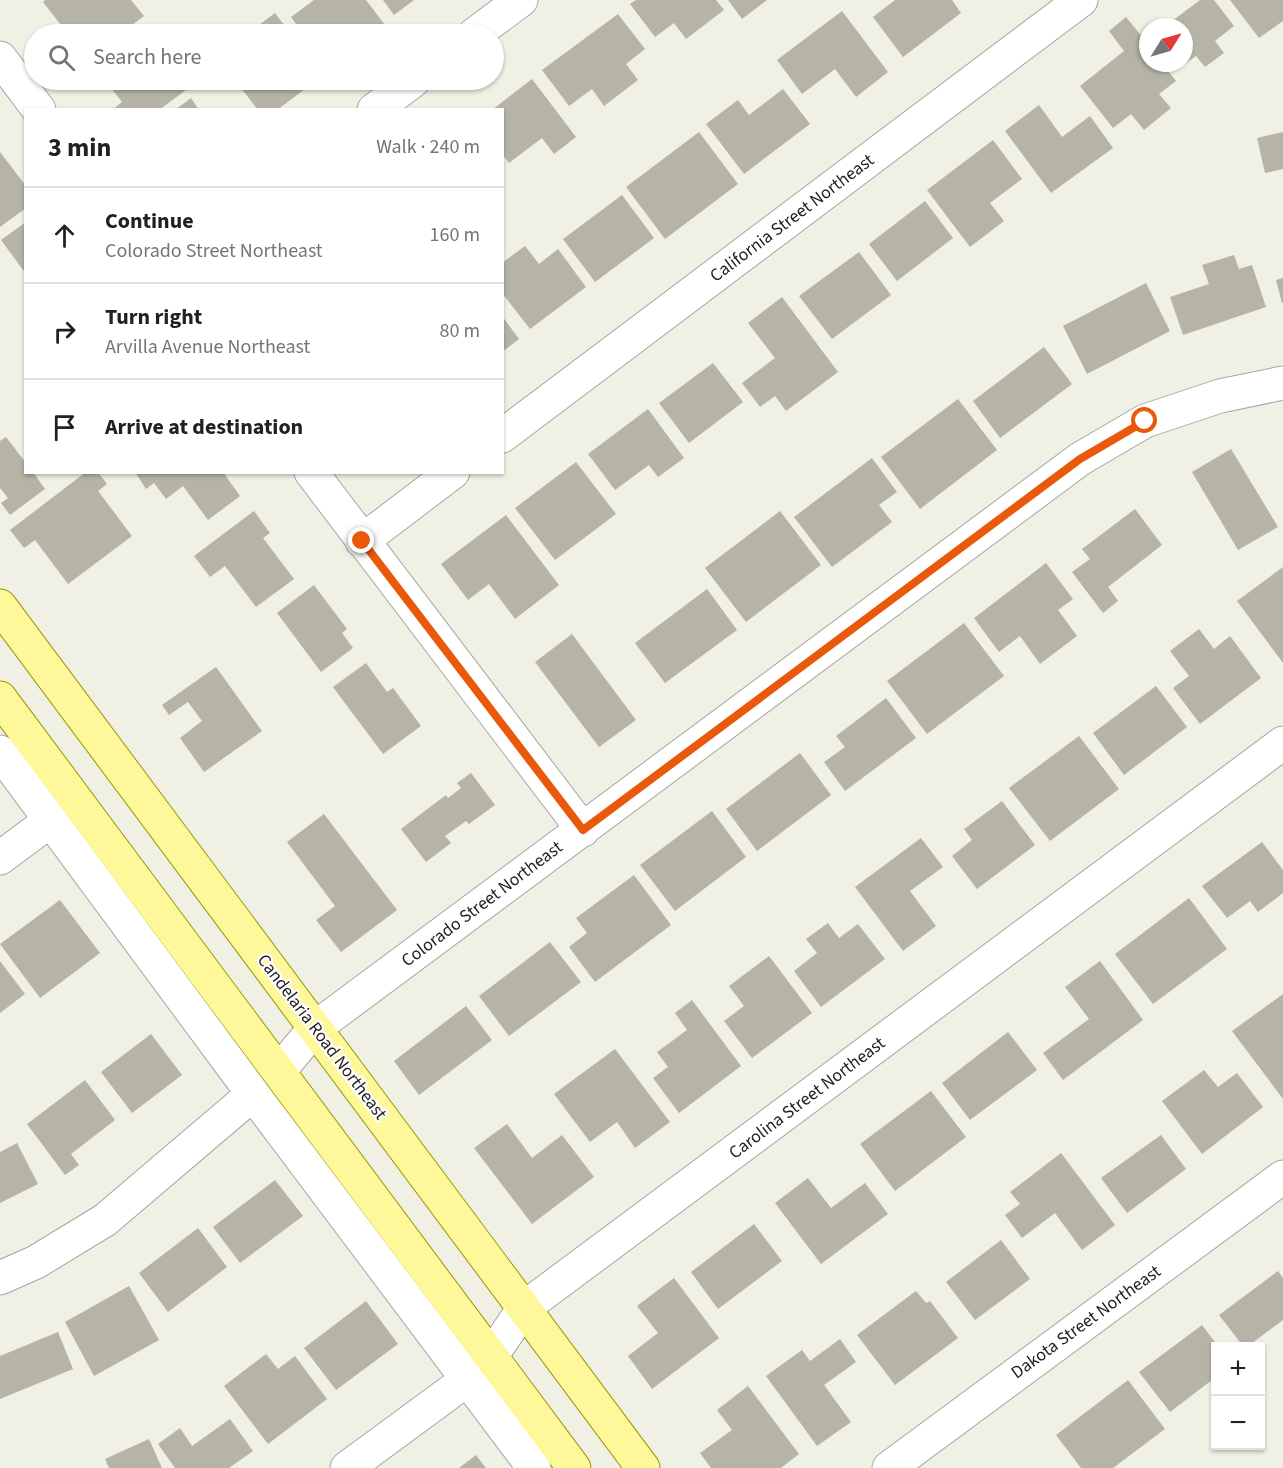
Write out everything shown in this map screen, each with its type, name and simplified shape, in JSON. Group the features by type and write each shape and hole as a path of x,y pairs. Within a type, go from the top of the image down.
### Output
{"main road":[{"name":"Candelaria Road Northeast","path":"0,606 643,1468"},
{"path":"0,698 279,1071 479,1368 574,1468"}],"street":[{"path":"489,24 521,0"},
{"name":"California Street Northeast","path":"504,434 1081,0"},
{"path":"0,58 38,108"},
{"path":"377,108 401,90"},
{"name":"Colorado Street Northeast","path":"315,1028 1080,459 1145,421 1220,396 1283,382"},
{"path":"312,474 583,830"},
{"path":"362,541 450,474"},
{"name":"Carolina Street Northeast","path":"347,1468 479,1368 524,1308 1283,743"},
{"path":"0,752 253,1094 479,1368 534,1468"},
{"path":"0,858 51,820"},
{"path":"279,1071 315,1028"},
{"path":"0,1278 36,1263 105,1220 253,1094"},
{"name":"Dakota Street Northeast","path":"889,1468 1283,1177"}],"building":[{"path":"45,0 131,0 144,16 133,24 60,24 43,2"},
{"path":"314,0 366,0 384,24 296,24 291,17"},
{"path":"383,0 414,0 394,15"},
{"path":"636,0 716,0 724,10 686,39 674,23 655,37 630,4"},
{"path":"728,0 767,0 742,19"},
{"path":"895,0 952,0 961,13 903,57 873,17"},
{"path":"1200,0 1214,0 1234,26 1215,41 1224,53 1205,67 1196,56 1193,58 1193,18 1176,18"},
{"path":"1230,0 1283,0 1283,21 1259,38"},
{"path":"842,11 888,72 856,97 835,69 802,94 777,60"},
{"path":"275,13 283,24 260,24"},
{"path":"618,14 645,49 626,64 638,80 604,106 592,89 569,106 542,70"},
{"path":"1126,17 1139,33 1139,72 1169,72 1176,81 1159,94 1171,108 1144,130 1131,114 1113,128 1080,86 1124,51 1109,31"},
{"path":"532,79 576,137 554,154 542,138 509,163 504,157 504,108 495,108"},
{"path":"783,89 810,124 744,174 706,124 738,100 749,115"},
{"path":"113,90 186,90 162,108 114,108 122,102"},
{"path":"243,90 304,90 280,108 256,108"},
{"path":"191,98 198,108 178,108"},
{"path":"1039,105 1062,137 1090,116 1113,148 1051,193 1005,131"},
{"path":"699,132 738,184 665,239 626,187"},
{"path":"1283,132 1283,169 1265,173 1257,138"},
{"path":"993,140 1022,179 990,203 1004,221 970,247 927,190"},
{"path":"0,152 24,183 24,209 0,227"},
{"path":"622,195 654,238 595,282 563,239"},
{"path":"925,201 953,238 897,281 869,244"},
{"path":"24,223 24,271 1,240"},
{"path":"525,246 539,264 558,249 586,287 530,329 504,296 504,262"},
{"path":"859,252 891,295 832,339 799,296"},
{"path":"1234,255 1239,269 1252,265 1266,307 1183,335 1170,297 1209,284 1202,265"},
{"path":"1283,278 1283,303 1282,303 1276,280"},
{"path":"1146,283 1170,331 1087,374 1063,326"},
{"path":"782,297 838,372 786,411 775,396 760,407 742,383 775,358 748,323"},
{"path":"504,319 519,339 504,350"},
{"path":"1044,347 1072,384 1000,438 973,401"},
{"path":"713,363 743,402 689,443 659,403"},
{"path":"958,399 997,450 920,509 881,457"},
{"path":"648,409 684,458 658,477 649,465 615,490 588,454"},
{"path":"6,437 24,460 24,474 34,474 45,489 10,515 1,503 8,498 0,488 0,441"},
{"path":"1231,449 1278,527 1238,550 1192,472"},
{"path":"872,458 897,492 879,505 892,522 832,567 794,517"},
{"path":"576,462 616,514 555,560 515,508"},
{"path":"83,474 100,474 107,484 98,491 132,536 68,584 35,540 24,548 10,530"},
{"path":"136,474 224,474 240,496 208,520 183,486 166,499 154,483 146,489"},
{"path":"1135,509 1162,545 1108,587 1118,601 1103,613 1072,572 1090,559 1082,549"},
{"path":"254,511 270,533 263,538 294,579 256,607 225,566 210,577 194,556"},
{"path":"780,511 821,565 746,622 705,568"},
{"path":"506,515 559,585 515,619 489,584 468,600 441,564"},
{"path":"1046,563 1073,599 1058,610 1077,636 1040,664 1020,636 999,652 974,618"},
{"path":"1283,567 1283,663 1237,601"},
{"path":"314,585 347,629 342,633 353,648 321,672 277,613"},
{"path":"707,589 737,630 665,683 635,643"},
{"path":"964,623 1004,676 927,734 887,681"},
{"path":"1199,629 1214,649 1230,636 1261,678 1200,724 1173,688 1189,676 1170,651"},
{"path":"572,634 636,720 599,747 535,662"},
{"path":"366,663 387,692 393,688 421,726 383,754 333,687"},
{"path":"216,667 262,731 204,772 180,738 202,721 188,702 169,715 162,705"},
{"path":"1156,686 1187,727 1124,775 1093,733"},
{"path":"886,698 916,738 845,791 824,762 845,747 836,736"},
{"path":"1079,736 1119,789 1050,841 1009,788"},
{"path":"800,753 831,795 757,851 726,809"},
{"path":"471,773 495,805 469,824 466,821 445,836 451,843 426,862 401,829 446,795 448,798 461,788 457,783"},
{"path":"1002,801 1035,845 977,889 952,856 972,840 964,829"},
{"path":"712,811 746,857 675,911 640,865"},
{"path":"324,814 397,910 341,952 316,920 335,906 287,842"},
{"path":"921,838 943,867 910,891 936,926 903,951 855,887"},
{"path":"1262,842 1283,870 1283,893 1258,912 1250,901 1227,918 1202,886"},
{"path":"634,875 671,925 595,982 569,947 587,933 576,918"},
{"path":"1189,898 1227,949 1153,1004 1115,954"},
{"path":"60,900 100,953 40,998 0,944"},
{"path":"828,923 839,938 858,924 885,959 821,1007 794,971 817,953 806,939"},
{"path":"550,942 581,982 509,1036 479,996"},
{"path":"769,956 812,1013 752,1058 724,1021 744,1006 729,986"},
{"path":"0,961 25,994 0,1013"},
{"path":"1100,961 1143,1020 1063,1080 1043,1053 1089,1019 1065,987"},
{"path":"1283,994 1283,1099 1232,1031"},
{"path":"692,1000 741,1066 679,1113 653,1078 668,1067 657,1052 687,1030 675,1013"},
{"path":"466,1006 492,1040 419,1095 394,1061"},
{"path":"1008,1032 1037,1070 970,1120 942,1083"},
{"path":"151,1034 182,1075 132,1113 101,1072"},
{"path":"615,1049 670,1122 635,1148 617,1122 590,1142 554,1094"},
{"path":"1204,1070 1218,1087 1237,1073 1263,1107 1202,1154 1162,1101"},
{"path":"85,1080 115,1120 71,1154 79,1165 65,1175 27,1124"},
{"path":"931,1091 966,1137 895,1191 860,1144"},
{"path":"507,1124 532,1158 562,1135 594,1177 532,1224 474,1148"},
{"path":"1161,1135 1186,1169 1127,1213 1101,1178"},
{"path":"17,1143 38,1184 0,1203 0,1152"},
{"path":"1061,1153 1115,1225 1082,1250 1055,1213 1022,1238 1005,1215 1020,1204 1010,1192"},
{"path":"808,1178 831,1208 865,1183 888,1214 821,1264 775,1203"},
{"path":"275,1180 303,1216 240,1263 213,1227"},
{"path":"754,1224 782,1261 718,1309 691,1272"},
{"path":"198,1228 227,1267 168,1312 139,1273"},
{"path":"1001,1240 1030,1279 975,1320 946,1282"},
{"path":"1278,1271 1283,1278 1283,1320 1253,1342 1240,1342 1219,1315"},
{"path":"674,1278 719,1338 652,1389 628,1356 658,1333 637,1306"},
{"path":"129,1286 159,1340 94,1376 65,1322"},
{"path":"916,1291 926,1303 930,1301 958,1338 895,1385 857,1335"},
{"path":"366,1301 398,1344 336,1390 304,1348"},
{"path":"1202,1325 1215,1342 1211,1342 1211,1381 1170,1412 1139,1372"},
{"path":"58,1332 73,1369 0,1399 0,1356"},
{"path":"840,1339 856,1362 824,1385 851,1422 817,1446 766,1376 802,1350 810,1361"},
{"path":"266,1354 278,1369 295,1356 327,1399 268,1444 224,1386"},
{"path":"1128,1380 1165,1429 1113,1468 1081,1468 1056,1435"},
{"path":"748,1386 799,1454 781,1468 711,1468 700,1453 732,1430 717,1410"},
{"path":"230,1419 253,1451 229,1468 175,1468 158,1444 180,1428 192,1446"},
{"path":"149,1439 162,1468 109,1468 105,1459"},
{"path":"476,1455 486,1468 459,1468"}],"route":[{"path":"362,541 583,830 1080,459 1145,421"}]}
